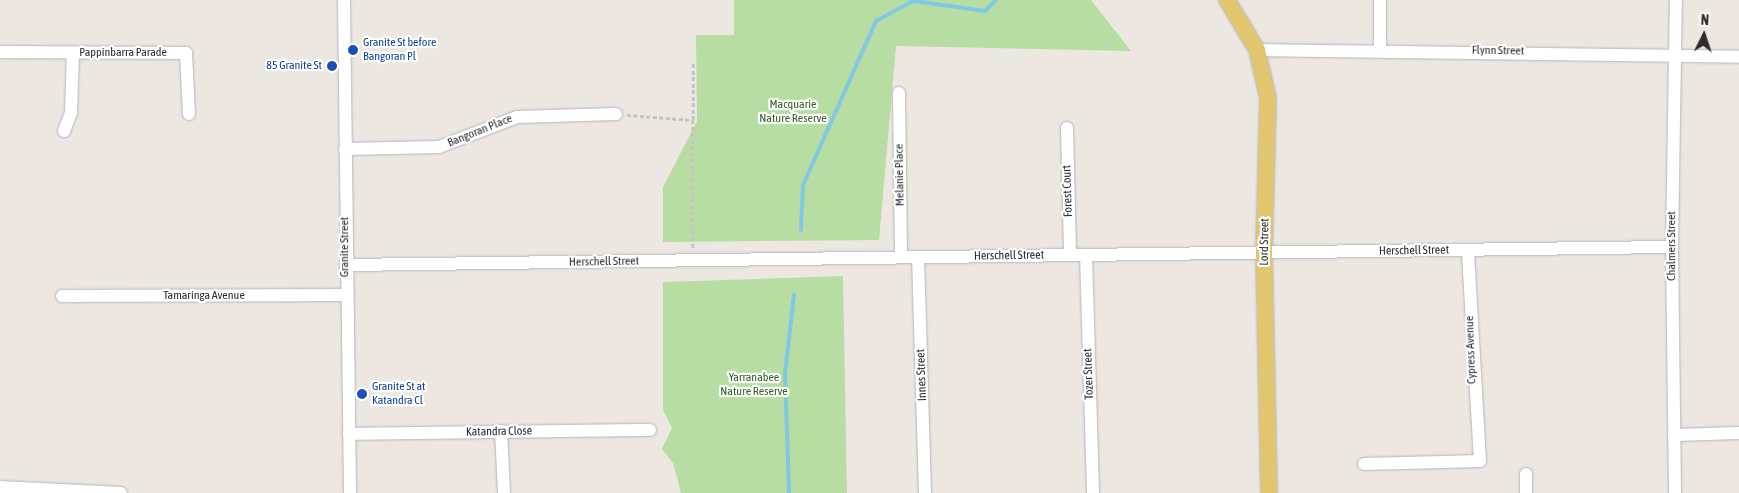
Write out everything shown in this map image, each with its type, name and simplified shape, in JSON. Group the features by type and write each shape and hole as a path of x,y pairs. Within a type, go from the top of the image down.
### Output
{"main road":[{"name":"Lord Street","path":"1227,0 1257,50 1268,98 1264,254 1269,493"}],"street":[{"name":"Granite Street","path":"344,0 346,295 350,493"},
{"path":"1380,0 1380,49"},
{"name":"Chalmers Street","path":"1675,493 1672,247 1676,0"},
{"name":"Flynn Street","path":"1257,50 1380,49 1739,57"},
{"name":"Pappinbarra Parade","path":"0,52 186,53 189,114"},
{"path":"64,131 71,113 73,53"},
{"name":"Melanie Place","path":"899,93 901,257"},
{"name":"Bangoran Place","path":"345,149 440,147 517,117 616,114"},
{"name":"Forest Court","path":"1066,128 1070,255"},
{"name":"Herschell Street","path":"346,265 1672,247"},
{"name":"Cypress Avenue","path":"1364,464 1476,464 1481,448 1473,390 1468,250"},
{"name":"Tozer Street","path":"1086,255 1093,493"},
{"name":"Innes Street","path":"918,257 926,493"},
{"name":"Tamaringa Avenue","path":"62,296 346,295"},
{"name":"Katandra Close","path":"349,434 650,430"},
{"path":"501,431 504,493"},
{"path":"1674,436 1739,433"},
{"path":"1526,474 1526,493"},
{"path":"0,487 121,493"}],"path":[{"path":"693,62 693,260"},
{"path":"616,114 692,120"}],"green space":[{"name":"Macquarie Nature Reserve","path":"734,0 1091,0 1131,51 896,46 879,240 663,242 663,187 697,121 696,35 734,35"},
{"name":"Yarranabee Nature Reserve","path":"843,276 847,493 681,493 673,463 662,449 672,428 663,410 663,282"}],"waterway":[{"path":"801,230 803,185 876,21 913,1 985,11 996,0"},
{"path":"789,493 785,374 794,295"}],"place":[{"name":"Granite St before Bangoran Pl","path":"353,50"},
{"name":"85 Granite St","path":"332,66"},
{"name":"Granite St at Katandra Cl","path":"362,394"}]}
